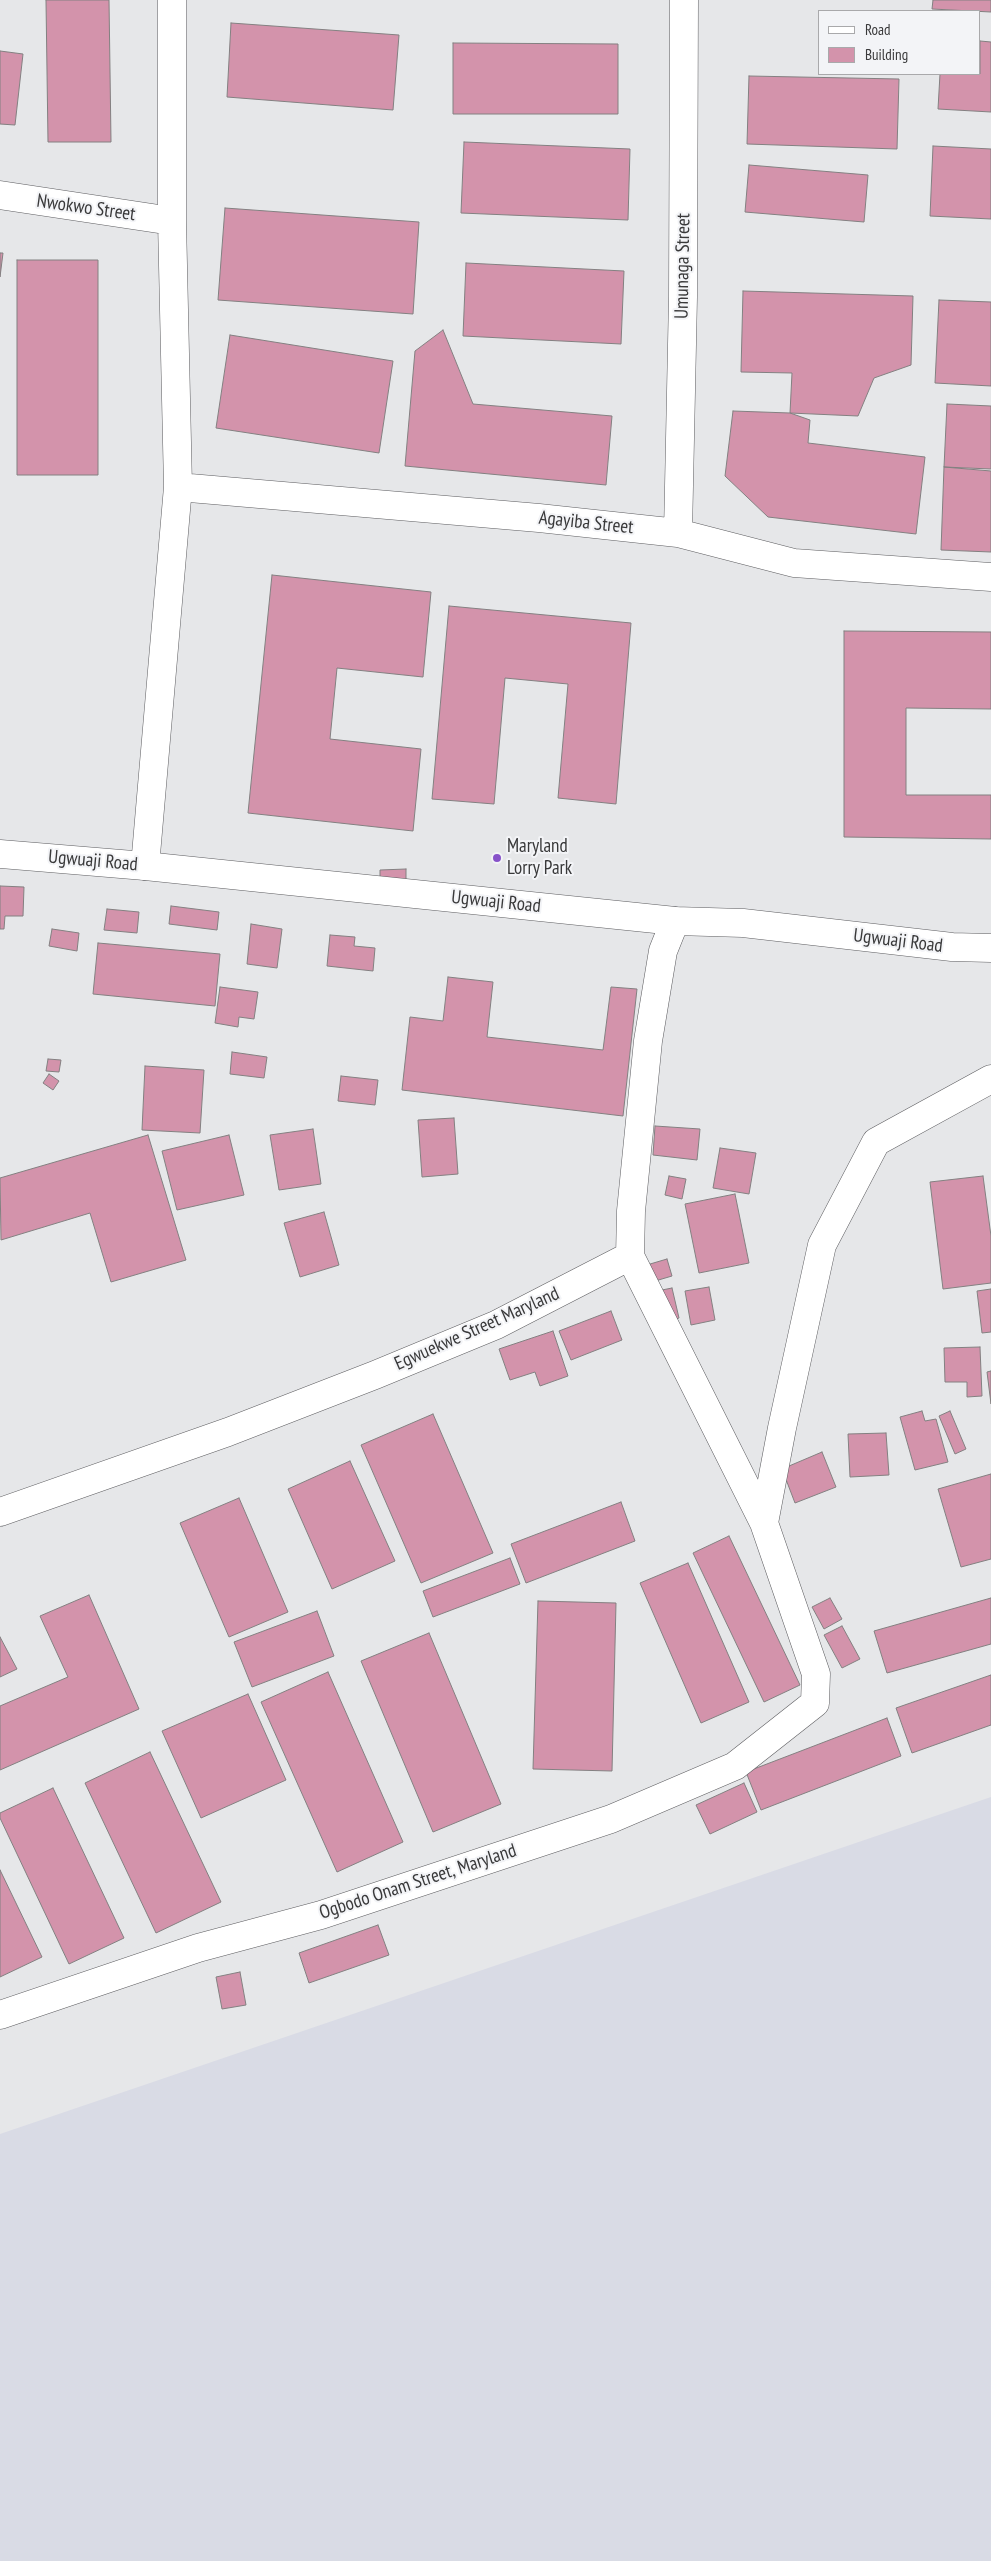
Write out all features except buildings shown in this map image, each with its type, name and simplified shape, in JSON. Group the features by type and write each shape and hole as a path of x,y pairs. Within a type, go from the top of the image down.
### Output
{"street":[{"path":"145,866 178,488 172,221 172,0"},
{"name":"Umunaga Street","path":"678,533 683,297 684,0"},
{"name":"Nwokwo Street","path":"0,195 172,221"},
{"name":"Agayiba Street","path":"178,488 539,518 678,533 794,563 991,577"},
{"name":"Ugwuaji Road","path":"0,854 145,866 675,920 743,923 952,947 991,948"},
{"path":"675,920 662,951 648,1041 630,1212 630,1256 764,1523"},
{"path":"764,1523 822,1245 876,1142 991,1078"},
{"name":"Egwuekwe Street Maryland","path":"0,1512 228,1432 375,1375 496,1325 630,1256"},
{"name":"Ogbodo Onam Street, Maryland","path":"0,2015 198,1948 321,1915 611,1819 735,1766 815,1703 816,1674 764,1523"}],"shaded area":[{"path":"991,1797 991,2561 0,2561 0,2134"}],"place":[{"name":"Maryland Lorry Park","path":"497,858"}]}
